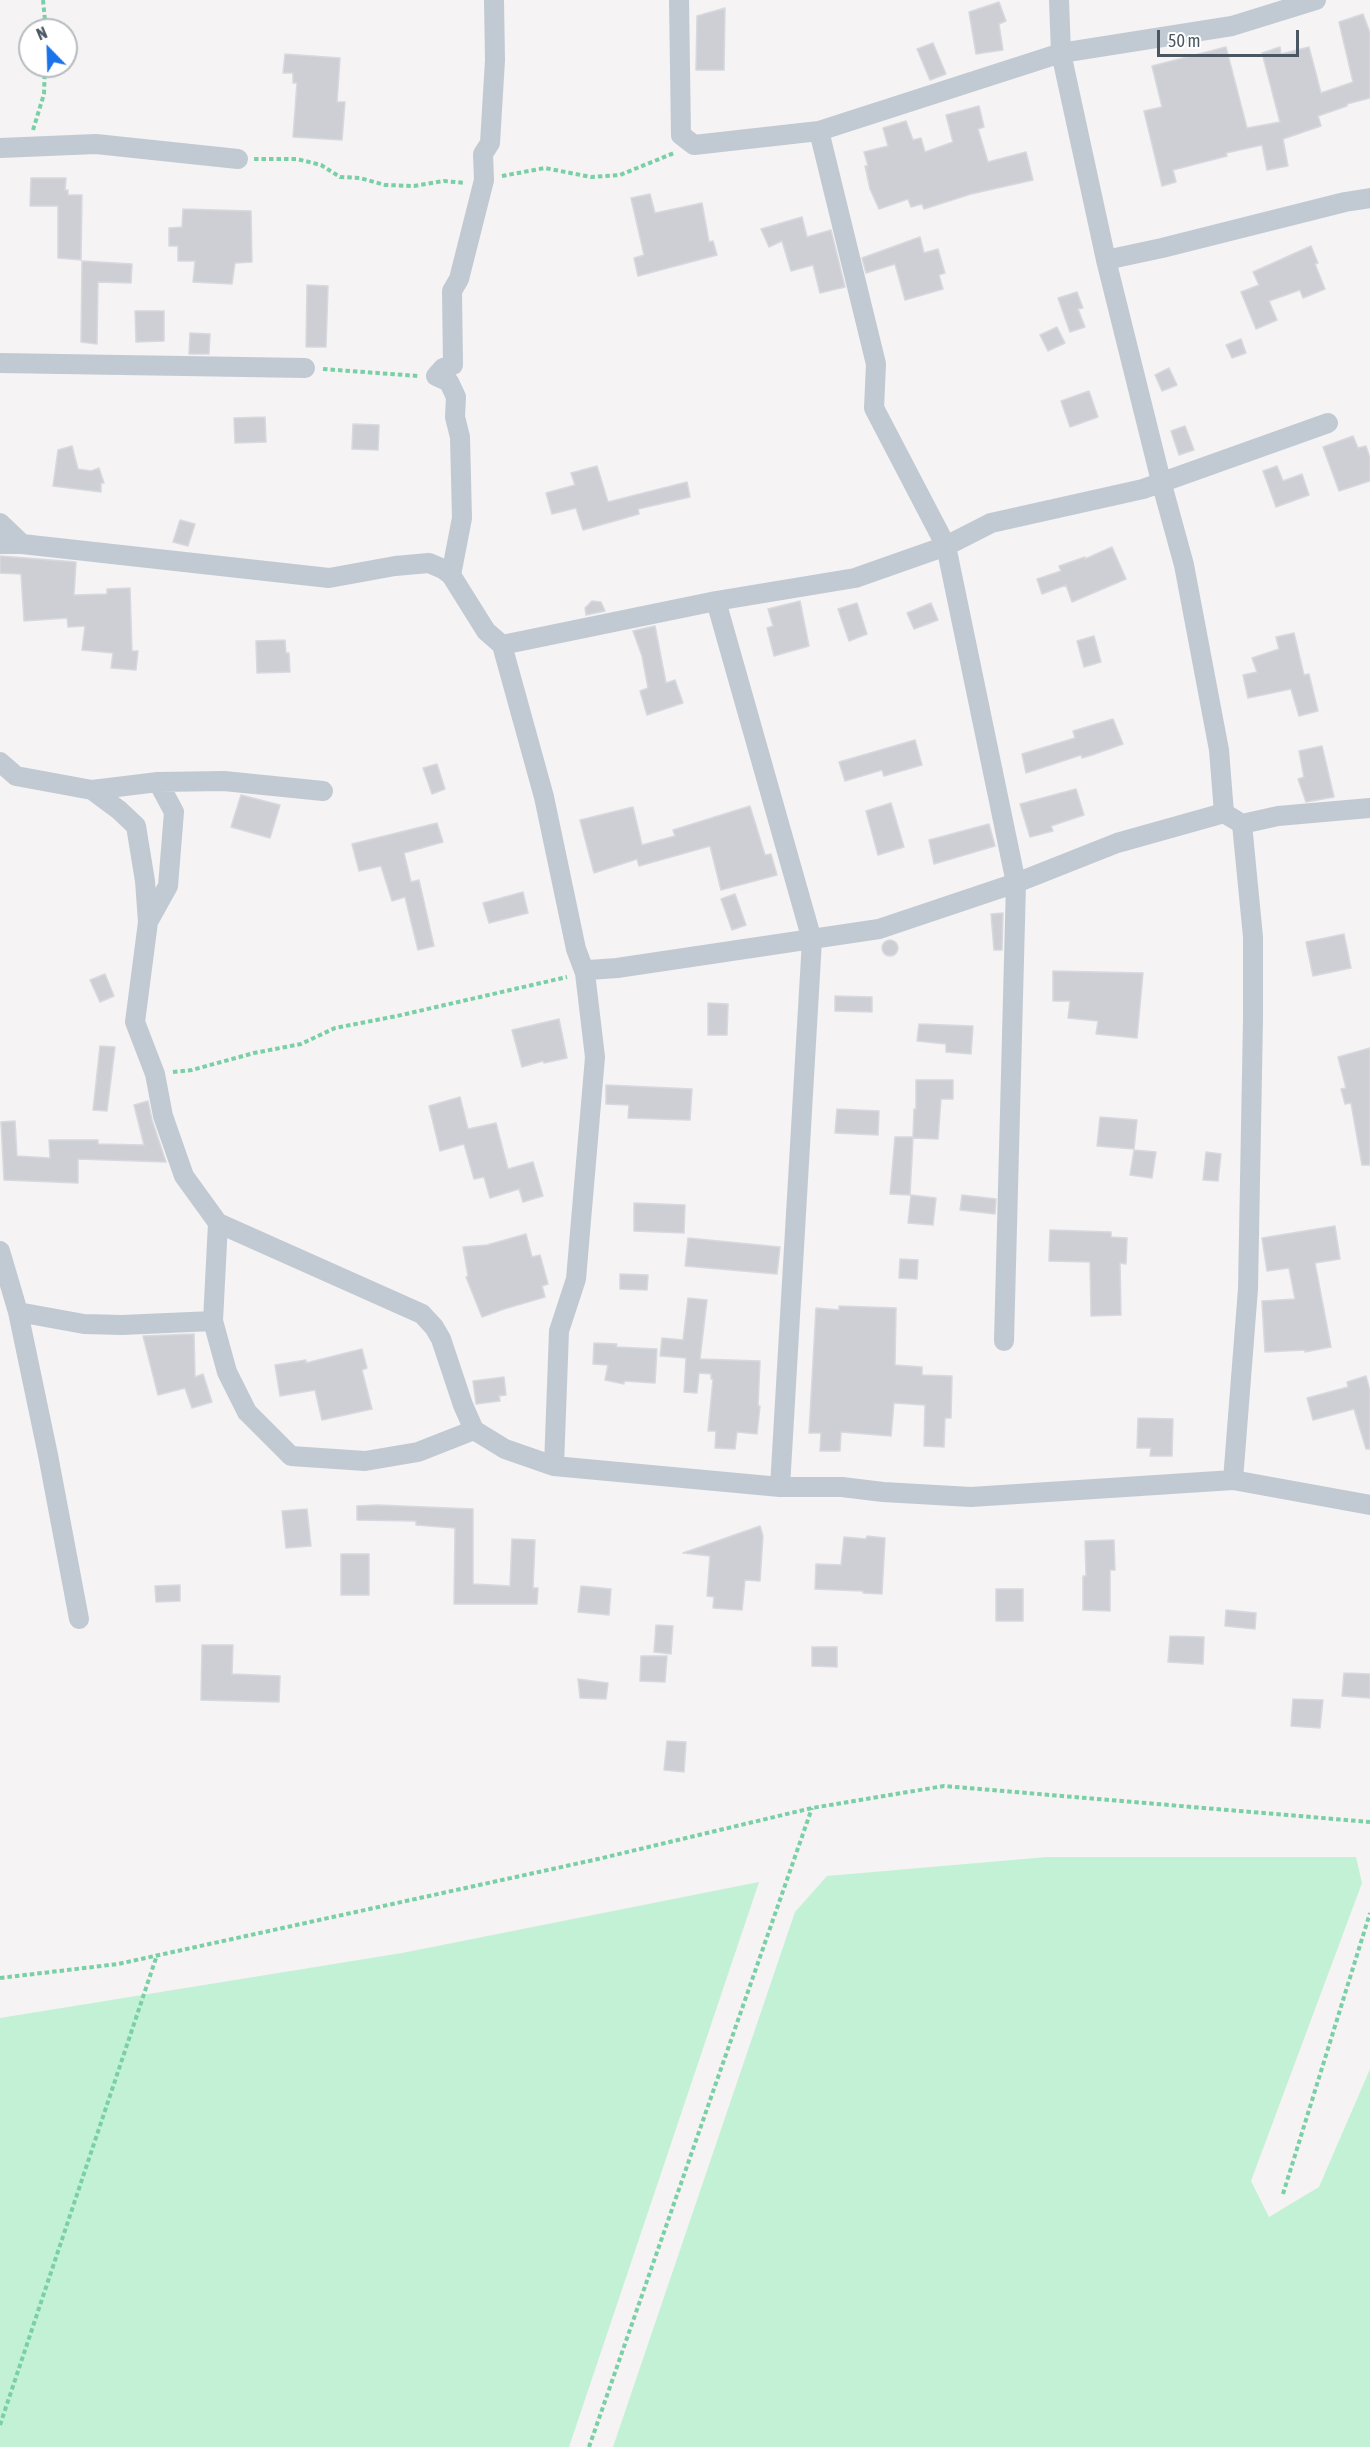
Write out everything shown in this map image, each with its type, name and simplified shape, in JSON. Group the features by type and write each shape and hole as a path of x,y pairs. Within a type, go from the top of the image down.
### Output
{"street":[{"path":"451,575 462,518 460,437 455,417 456,397 449,382 436,376 443,368 453,364 452,291 459,279 483,180 483,154 490,143 495,60 494,0"},
{"path":"679,0 681,135 694,145 819,131 1061,53 1232,26 1316,0"},
{"path":"1059,0 1061,53 1106,260 1184,565 1219,750 1224,813"},
{"path":"819,131 876,364 874,408 946,546 1016,883 1004,1341"},
{"path":"0,148 96,144 238,159"},
{"path":"1106,260 1184,243 1345,202 1370,198"},
{"path":"0,363 306,368"},
{"path":"502,645 716,601 855,578 946,546 992,523 1143,489 1328,423"},
{"path":"0,523 22,544"},
{"path":"0,544 22,544 329,578 395,566 429,563 451,575 486,630 502,645 544,797 576,948 585,974 595,1057 576,1279 559,1330 554,1466"},
{"path":"716,601 812,940 780,1487"},
{"path":"0,762 16,776 92,790 158,782 224,781 323,791"},
{"path":"148,922 168,886 174,812 158,782"},
{"path":"92,790 136,826 145,881 148,922 135,1022 155,1074 163,1116 184,1176 219,1223 422,1314 441,1339 463,1405 474,1430 505,1449 554,1466 780,1487 842,1487 883,1492 971,1497 1233,1480 1370,1505"},
{"path":"585,974 589,970 617,968 879,929 1016,883 1117,843 1224,813 1242,824 1278,816 1370,808"},
{"path":"1233,1480 1248,1289 1253,1020 1253,937 1242,824"},
{"path":"219,1223 213,1321 227,1372 247,1412 291,1456 365,1461 418,1452 474,1430"},
{"path":"0,1251 18,1312 80,1619"},
{"path":"18,1312 84,1324 122,1325 213,1321"}],"path":[{"path":"43,0 45,18"},
{"path":"28,146 44,94 45,78"},
{"path":"306,368 436,376"},
{"path":"155,1074 192,1070 254,1053 301,1044 335,1028 585,974"},
{"path":"0,1978 118,1964 598,1859 812,1808 944,1786 1370,1822"},
{"path":"589,2447 812,1808"},
{"path":"1283,2194 1370,1913"},
{"path":"0,2426 157,1955"}],"green space":[{"path":"1047,1857 1356,1857 1362,1883 1251,2181 1269,2217 1319,2187 1370,2069 1370,2447 613,2447 795,1912 827,1876"},
{"path":"759,1882 569,2447 0,2447 0,2018 402,1953"}],"building":[{"path":"999,2 1006,21 999,24 1003,50 976,54 969,12"},
{"path":"725,8 724,70 696,70 697,16"},
{"path":"1363,14 1370,33 1370,98 1347,104 1347,106 1318,116 1321,126 1283,139 1288,166 1267,170 1262,145 1226,153 1227,156 1173,170 1176,182 1162,186 1144,111 1162,107 1152,66 1226,47 1247,128 1280,122 1262,53 1280,47 1281,54 1309,47 1321,93 1353,82 1339,22"},
{"path":"933,43 946,74 930,80 917,49"},
{"path":"285,54 340,58 337,102 345,102 342,140 293,137 297,83 293,83 293,73 283,73"},
{"path":"979,106 984,127 978,129 988,162 1026,152 1033,180 971,194 924,209 922,204 911,207 908,199 879,209 870,189 864,152 888,146 883,128 906,121 913,140 921,138 925,152 953,142 946,115"},
{"path":"31,178 66,178 65,190 68,190 68,195 82,195 81,260 58,258 58,206 30,206"},
{"path":"650,194 655,213 702,203 709,242 713,241 717,255 638,276 634,258 644,255 631,198"},
{"path":"183,209 251,211 252,262 235,263 232,284 193,282 195,261 178,261 178,246 169,246 169,228 182,227"},
{"path":"802,217 807,237 831,230 845,287 820,293 813,265 791,271 782,241 769,247 761,229"},
{"path":"920,237 924,253 938,249 945,273 939,275 943,289 905,300 895,264 866,273 862,258"},
{"path":"1311,246 1325,289 1303,298 1300,290 1269,301 1277,320 1256,329 1241,292 1259,285 1253,272"},
{"path":"82,261 132,264 131,283 98,282 97,344 81,342"},
{"path":"307,285 328,286 326,347 306,347"},
{"path":"1077,292 1083,308 1078,309 1085,327 1070,332 1058,298"},
{"path":"135,311 164,311 164,341 136,342"},
{"path":"1057,327 1065,343 1048,351 1040,335"},
{"path":"190,333 210,334 209,354 189,354"},
{"path":"1241,339 1246,353 1232,358 1226,345"},
{"path":"1169,368 1177,385 1162,391 1155,375"},
{"path":"1089,391 1098,417 1070,427 1061,401"},
{"path":"265,417 266,442 235,443 234,418"},
{"path":"353,424 379,425 378,450 352,449"},
{"path":"1185,426 1194,450 1179,455 1171,431"},
{"path":"1353,436 1358,448 1366,446 1370,458 1370,481 1339,491 1323,447"},
{"path":"72,446 78,469 91,471 99,468 104,483 101,483 101,492 53,486 58,450"},
{"path":"597,466 608,502 687,482 690,497 638,509 639,514 583,530 576,508 552,514 546,493 575,485 571,473"},
{"path":"1277,466 1283,481 1302,474 1309,495 1276,507 1263,471"},
{"path":"180,520 195,524 188,546 173,542"},
{"path":"1112,547 1126,579 1072,602 1066,585 1042,594 1037,579 1061,571 1059,566 1085,557 1085,559"},
{"path":"0,556 76,562 74,595 107,594 107,589 130,588 132,651 138,651 136,670 111,668 113,653 82,650 85,626 68,627 67,618 24,621 21,574 0,573"},
{"path":"592,601 601,602 605,611 586,615 585,608"},
{"path":"800,601 809,646 774,656 767,628 773,626 768,609"},
{"path":"857,603 867,634 849,641 838,609"},
{"path":"931,603 938,620 914,629 907,613"},
{"path":"655,626 666,683 675,680 683,703 647,715 640,691 648,688 642,656 633,631"},
{"path":"1294,633 1304,675 1309,674 1318,711 1299,716 1291,689 1248,698 1243,675 1257,672 1252,658 1279,649 1276,637"},
{"path":"1094,636 1101,662 1084,667 1077,641"},
{"path":"285,640 286,653 289,653 290,672 257,673 256,641"},
{"path":"1113,719 1123,744 1026,773 1022,754 1075,738 1073,731"},
{"path":"915,740 922,765 884,776 882,770 845,781 839,762"},
{"path":"1322,746 1334,797 1306,802 1298,779 1304,777 1299,751"},
{"path":"437,764 445,789 432,794 423,768"},
{"path":"1076,789 1084,815 1051,826 1053,831 1030,837 1020,804"},
{"path":"241,795 280,805 270,838 231,827"},
{"path":"891,803 904,847 878,855 866,811"},
{"path":"750,806 765,855 771,854 777,875 721,890 710,846 639,866 637,859 594,873 580,820 633,807 642,845 675,836 673,830"},
{"path":"437,823 443,842 404,853 411,882 419,880 434,946 418,950 405,897 392,901 381,866 359,871 352,844"},
{"path":"989,824 995,846 934,864 929,840"},
{"path":"523,892 528,913 489,923 483,903"},
{"path":"735,894 746,925 732,930 721,899"},
{"path":"1003,913 1002,950 994,950 991,914"},
{"path":"1344,934 1351,968 1313,976 1306,942"},
{"path":"890,940 896,942 898,948 896,954 890,956 884,954 882,948 884,942"},
{"path":"1053,971 1143,973 1137,1038 1096,1034 1098,1021 1068,1018 1070,1001 1053,1001"},
{"path":"105,974 114,996 100,1002 90,980"},
{"path":"835,996 872,997 872,1012 835,1011"},
{"path":"708,1003 728,1004 727,1035 708,1035"},
{"path":"559,1019 567,1058 522,1067 512,1030"},
{"path":"919,1024 973,1026 971,1054 946,1052 946,1044 917,1041"},
{"path":"100,1046 115,1047 107,1111 93,1110"},
{"path":"1370,1048 1370,1165 1362,1165 1351,1103 1345,1104 1341,1089 1346,1088 1338,1057"},
{"path":"916,1080 953,1080 953,1099 941,1099 938,1139 913,1138 910,1195 890,1194 895,1137 913,1137"},
{"path":"606,1085 692,1089 690,1120 628,1118 629,1105 606,1104"},
{"path":"460,1097 468,1129 496,1123 508,1169 533,1162 543,1196 523,1202 519,1189 490,1198 484,1177 474,1179 464,1144 440,1151 429,1106"},
{"path":"148,1101 166,1162 78,1159 78,1183 4,1180 1,1122 15,1121 17,1156 50,1158 49,1140 98,1140 98,1144 144,1145 134,1105"},
{"path":"837,1109 879,1111 878,1135 835,1133"},
{"path":"1100,1117 1137,1120 1134,1149 1097,1146"},
{"path":"1134,1150 1156,1152 1152,1178 1130,1175"},
{"path":"1206,1152 1221,1154 1218,1181 1203,1180"},
{"path":"911,1195 936,1198 933,1225 908,1223"},
{"path":"962,1195 996,1199 995,1214 960,1210"},
{"path":"634,1203 685,1205 684,1233 634,1231"},
{"path":"1335,1226 1340,1259 1315,1263 1331,1347 1305,1352 1305,1350 1265,1352 1262,1301 1295,1299 1289,1268 1267,1271 1262,1238"},
{"path":"1050,1230 1111,1232 1111,1237 1127,1238 1126,1264 1120,1263 1121,1315 1091,1316 1090,1262 1049,1261"},
{"path":"526,1234 532,1257 540,1255 548,1284 542,1286 545,1297 482,1317 466,1277 468,1276 463,1247 487,1245"},
{"path":"688,1238 780,1247 777,1274 685,1266"},
{"path":"900,1259 918,1260 917,1279 899,1278"},
{"path":"620,1274 648,1275 647,1290 620,1289"},
{"path":"688,1298 707,1300 700,1359 760,1361 758,1406 760,1406 757,1434 737,1432 735,1449 715,1448 716,1431 708,1431 713,1379 711,1379 711,1374 699,1373 697,1393 684,1392 686,1358 660,1356 662,1338 683,1340"},
{"path":"839,1306 896,1308 895,1365 922,1367 922,1375 952,1376 951,1418 945,1418 944,1447 924,1446 925,1405 894,1403 891,1436 841,1432 840,1451 820,1451 821,1433 809,1433 816,1308 839,1310"},
{"path":"194,1334 195,1377 203,1374 212,1402 192,1408 185,1388 158,1395 143,1336"},
{"path":"594,1343 617,1344 616,1347 657,1349 655,1383 624,1381 624,1384 605,1380 608,1365 593,1364"},
{"path":"362,1349 367,1368 362,1370 372,1409 322,1420 315,1390 280,1396 275,1365 306,1360 306,1363"},
{"path":"1366,1376 1370,1391 1370,1449 1366,1449 1354,1409 1313,1420 1307,1398 1348,1387 1347,1382"},
{"path":"504,1377 506,1395 499,1396 500,1401 476,1404 473,1381"},
{"path":"1138,1418 1173,1419 1172,1456 1150,1456 1151,1448 1137,1448"},
{"path":"357,1506 473,1509 473,1584 510,1586 512,1539 535,1540 533,1588 538,1588 537,1604 454,1604 455,1528 416,1525 416,1521 357,1520"},
{"path":"307,1509 311,1546 286,1548 282,1511"},
{"path":"760,1526 763,1536 760,1581 745,1580 742,1610 713,1608 714,1597 707,1596 710,1556 683,1553"},
{"path":"867,1536 885,1538 882,1594 815,1589 816,1564 841,1565 844,1537 866,1539"},
{"path":"1114,1540 1115,1570 1110,1570 1110,1611 1083,1610 1083,1576 1086,1576 1085,1541"},
{"path":"341,1554 369,1554 369,1595 341,1595"},
{"path":"180,1585 180,1601 156,1602 155,1586"},
{"path":"581,1586 611,1589 609,1615 578,1612"},
{"path":"996,1589 1023,1589 1023,1621 996,1621"},
{"path":"1226,1610 1256,1613 1255,1629 1225,1626"},
{"path":"656,1625 673,1626 671,1654 654,1652"},
{"path":"1170,1636 1204,1637 1203,1664 1168,1662"},
{"path":"202,1645 233,1645 232,1674 280,1676 279,1702 201,1700"},
{"path":"812,1647 837,1647 837,1667 812,1666"},
{"path":"641,1656 667,1656 665,1682 640,1681"},
{"path":"1344,1673 1370,1674 1370,1698 1342,1696"},
{"path":"578,1679 608,1683 606,1699 580,1698"},
{"path":"1293,1699 1323,1700 1320,1728 1291,1726"},
{"path":"667,1741 686,1742 684,1772 664,1770"}]}
